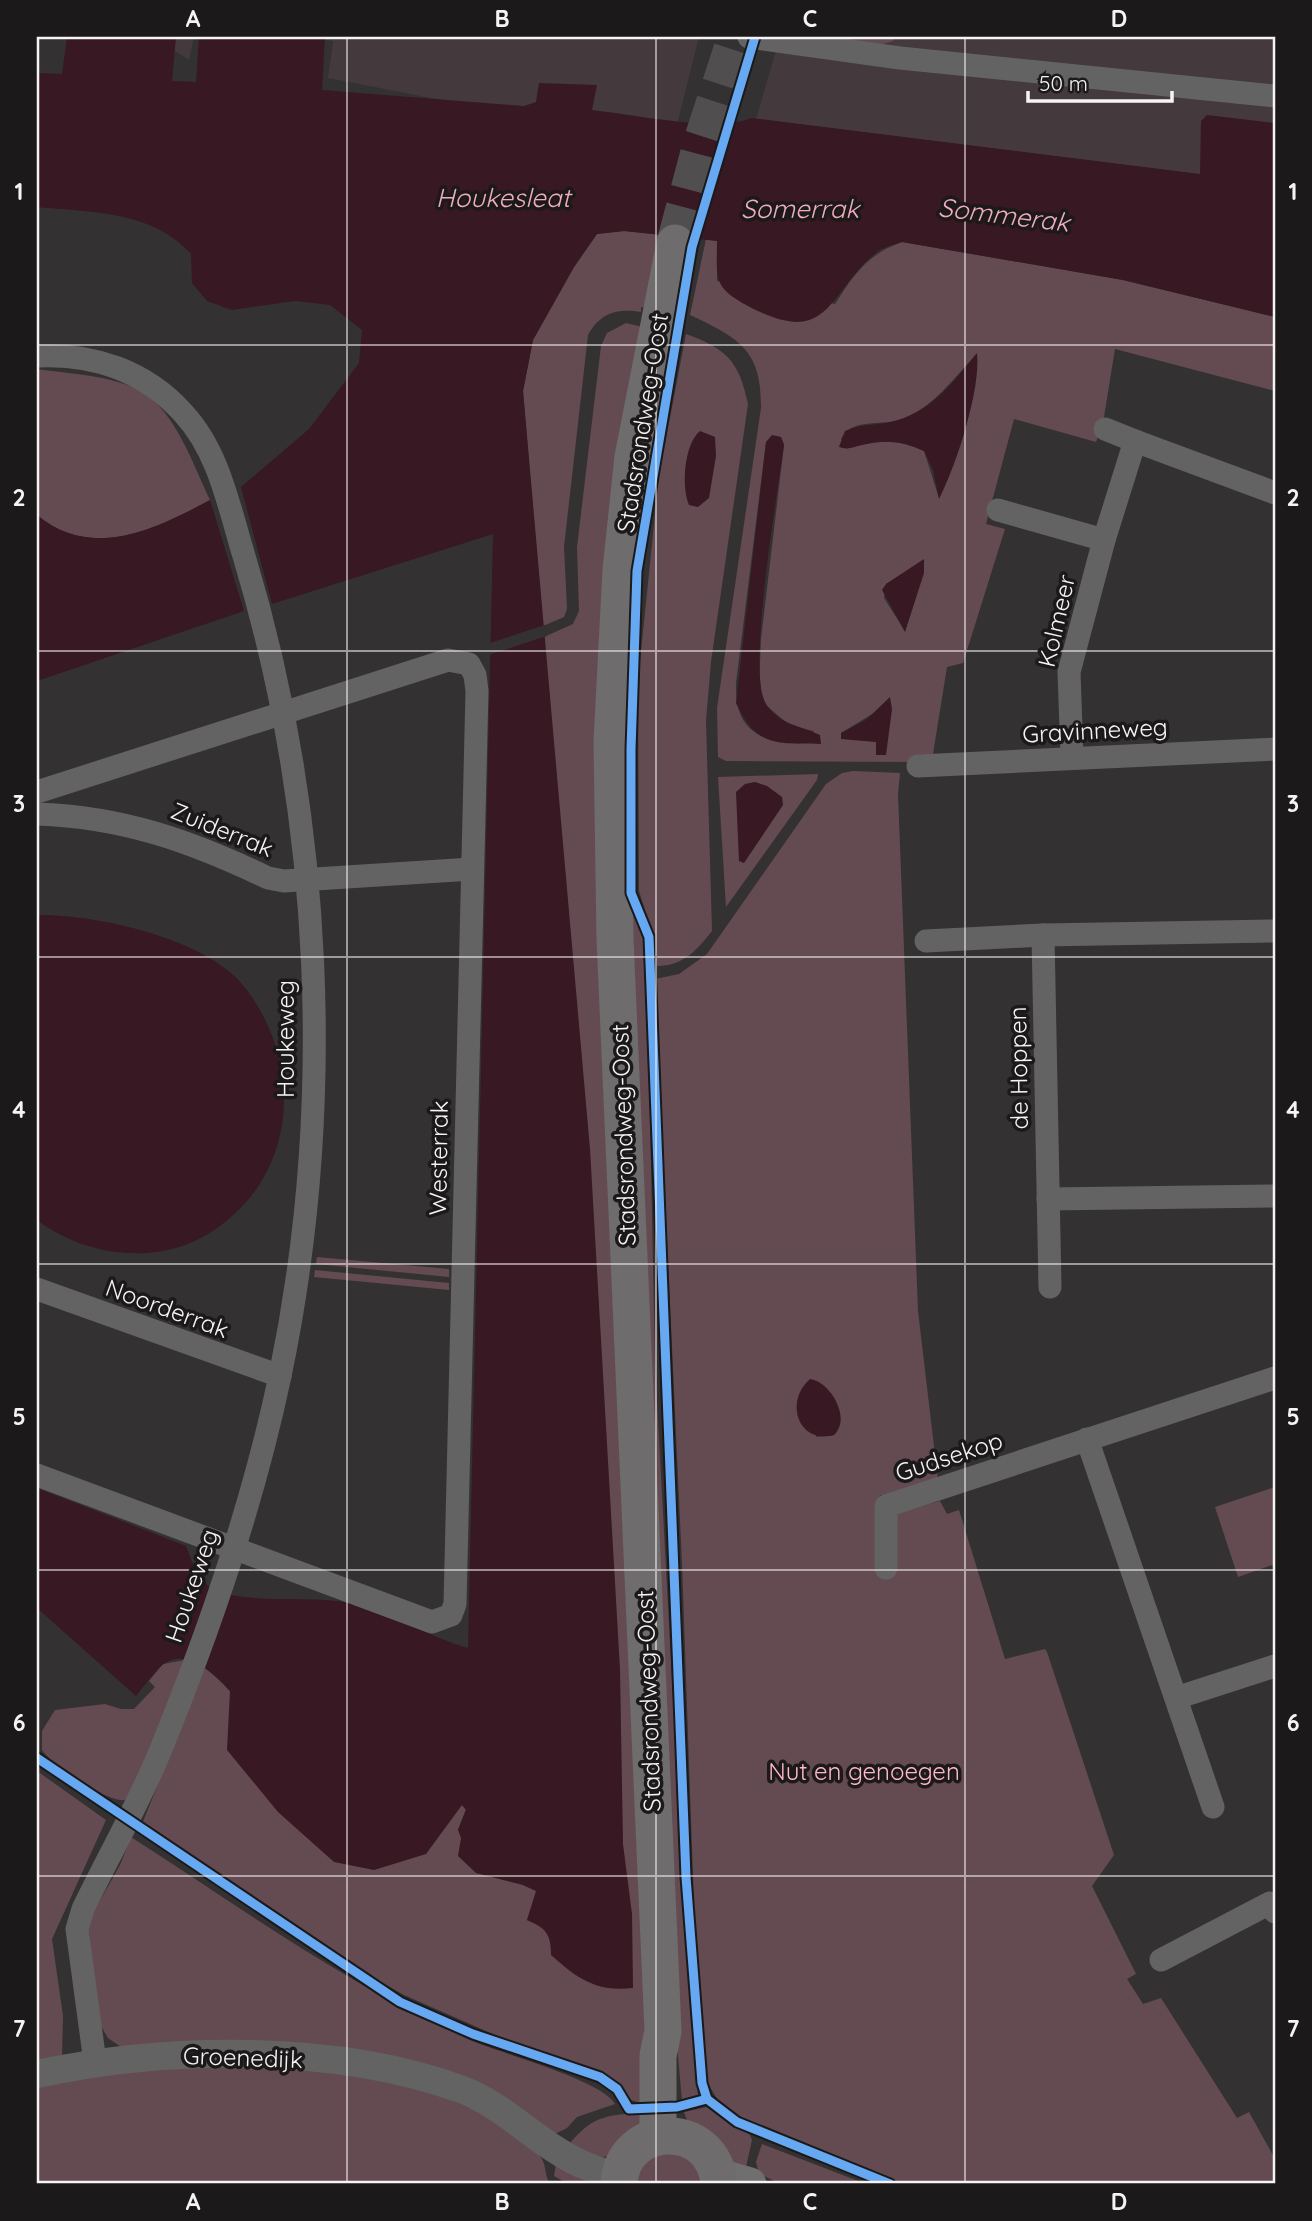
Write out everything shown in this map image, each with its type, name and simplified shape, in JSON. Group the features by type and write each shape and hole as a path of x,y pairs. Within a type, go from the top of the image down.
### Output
{"main road":[{"name":"Stadsrondweg-Oost","path":"670,2137 672,2057 663,2031 615,939 612,741 621,570 633,457 675,243"},
{"path":"619,2181 623,2166 637,2147 670,2137 706,2151 729,2181"}],"street":[{"path":"749,37 902,48 1275,96"},
{"name":"Houkeweg","path":"37,356 68,355 114,365 154,386 195,428 207,448 223,489 260,609 284,712 307,879 313,1014 311,1136 298,1265 280,1376 229,1559 188,1677 158,1756 83,1909 77,1929 95,2062"},
{"path":"1105,429 1275,493"},
{"name":"Kolmeer","path":"1072,757 1069,671 1104,540 1135,441"},
{"path":"998,510 1104,540"},
{"name":"Westerrak","path":"229,1559 432,1622 451,1615 455,1604 477,691 475,675 469,664 448,660 284,712"},
{"path":"37,792 284,712"},
{"name":"Gravinneweg","path":"918,766 1275,750"},
{"name":"Zuiderrak","path":"37,814 134,826 214,852 268,878 307,879 472,869"},
{"path":"926,940 1275,931"},
{"name":"de Hoppen","path":"1043,935 1050,1287"},
{"path":"1048,1199 1275,1196"},
{"name":"Noorderrak","path":"37,1289 280,1376"},
{"name":"Gudsekop","path":"887,1568 886,1506 1275,1378"},
{"path":"1087,1439 1213,1807"},
{"path":"37,1475 229,1559"},
{"path":"1176,1698 1275,1666"},
{"path":"1161,1960 1273,1905"},
{"name":"Groenedijk","path":"37,2074 95,2062 237,2054 340,2063 412,2075 463,2090 492,2104 558,2152 619,2181"}],"shaded area":[{"path":"165,37 194,37 189,60 164,44"},
{"path":"301,37 699,37 676,129 530,117 328,78 333,41"},
{"path":"780,37 1275,37 1275,198 752,133"}],"green space":[{"path":"800,37 895,37 893,41 883,44"},
{"path":"624,231 664,235 646,308 641,307 641,312 610,314 598,322 588,335 564,547 567,609 564,617 543,626 523,391 533,340 574,267 597,234"},
{"path":"706,239 717,241 717,281 835,304 863,266 880,253 902,242 1123,280 1275,317 1275,391 1115,349 1103,423 1096,442 1014,419 986,524 1005,529 963,663 947,667 933,754 917,755 915,762 726,761 718,757 717,708 761,408 760,388 752,359 744,348 722,331 690,315","holes":["977,354 965,428 954,464 939,498 924,451 895,442 866,444 846,449 841,439 851,428 891,422 911,415 951,383","781,437 784,445 761,639 759,687 766,705 789,725 813,731 821,743 788,742 760,735 750,728 742,717 737,703 736,683 766,442","924,566 905,631 884,598 886,584","882,708 876,754 876,742 841,733"]},
{"path":"626,323 643,327 619,484 652,2035 644,2104 631,2100 605,2074 511,2042 404,1995 351,1965 142,1824 206,1665 230,1691 462,1805 466,1809 458,1830 523,1885 537,1891 527,1920 543,1927 551,1938 580,1051 544,637 573,624 579,611 577,547 601,346 607,333"},
{"path":"686,334 712,345 729,358 740,377 748,404 711,662 706,721 712,931 682,960 657,966 654,939 639,891 638,681 659,475"},
{"path":"37,369 118,382 131,386 154,401 183,441 210,500 146,530 102,538 80,536 58,529 37,515"},
{"name":"Nut en genoegen","path":"842,773 900,773 898,794 918,1311 938,1480 888,1499 880,1495 877,1513 895,1514 940,1501 947,1514 959,1510 1005,1659 1045,1649 1047,1652 1114,1855 1092,1886 1136,1974 1127,1979 1143,2004 1161,1998 1237,2118 1249,2112 1275,2159 1275,2184 902,2184 741,2117 721,2105 708,2084 695,1934 682,1563 655,979 679,974 707,954 826,784","holes":["825,1387 837,1404 840,1423 834,1435 816,1437"]},
{"path":"818,774 817,780 726,907 718,777"},
{"path":"630,900 643,937 649,1068 655,1364 686,1940 698,2095 682,2101 667,1932"},
{"path":"317,1257 449,1269 449,1277 316,1264"},
{"path":"315,1270 449,1283 449,1290 314,1277"},
{"path":"1275,1487 1275,1564 1238,1577 1215,1507"},
{"path":"185,1660 133,1790 125,1800 106,1796 81,1782 42,1750 42,1731 55,1710 105,1704 121,1709 134,1709 155,1687 149,1681 163,1664"},
{"path":"37,1771 106,1820 52,1939 63,2016 62,2055 37,2062"},
{"path":"131,1837 299,1947 386,1998 475,2042 573,2077 607,2095 615,2104 577,2117 567,2128 555,2134 493,2092 121,2047 108,2038 98,2021 88,1922 120,1865"},
{"path":"283,2066 352,2075 419,2089 451,2100 512,2132 539,2155 550,2184 37,2184 37,2081 125,2068"},
{"path":"707,2107 750,2135 752,2140 744,2176 687,2120 684,2112"},
{"path":"650,2113 614,2155 598,2158 568,2146 585,2127 603,2118"},
{"path":"762,2144 866,2184 781,2184 759,2174 756,2162"},
{"path":"651,2153 689,2154 705,2184 633,2184"},
{"path":"556,2164 598,2184 568,2184 554,2176"}],"water":[{"path":"67,37 176,37 172,81 196,82 199,37 325,37 322,90 524,106 536,102 539,83 597,85 592,110 697,123 718,124 751,118 1200,174 1201,121 1207,115 1275,123 1275,317 1123,280 902,242 877,252 824,311 812,319 796,322 775,318 748,306 722,287 717,273 717,241 624,231 597,234 574,267 533,340 523,391 590,1149 620,1669 623,1844 632,1914 633,1988 598,1986 570,1971 551,1955 546,1933 527,1920 536,1891 476,1873 458,1856 461,1838 458,1830 466,1810 462,1805 426,1854 374,1870 334,1862 278,1812 227,1750 230,1691 208,1670 190,1660 170,1660 161,1666 136,1696 37,1608 37,1488 186,1546 192,1562 210,1589 243,1597 345,1602 468,1648 493,534 272,604 241,487 309,429 359,363 362,330 330,305 295,301 232,310 207,301 192,283 191,254 176,240 158,229 120,216 37,207 37,73 62,74"},
{"path":"977,353 975,387 966,427 939,499 933,470 924,451 901,443 886,442 839,447 845,431 898,420 933,402"},
{"path":"700,431 715,437 716,456 709,498 698,507 689,505 685,477 687,455"},
{"path":"772,435 781,437 784,445 761,620 761,686 771,711 790,724 820,735 821,744 792,744 769,740 752,728 736,703 766,442"},
{"path":"210,500 244,611 37,681 37,515 58,529 80,536 102,538 146,530"},
{"path":"924,559 924,573 905,632 882,590 886,584"},
{"path":"890,697 892,709 886,755 876,755 876,742 841,739 841,733 866,720"},
{"path":"755,782 767,786 782,797 783,805 744,863 739,861 736,792 745,784"},
{"path":"37,915 90,919 120,925 180,944 230,972 247,990 264,1017 276,1046 282,1076 284,1107 280,1137 270,1166 254,1192 232,1216 203,1237 158,1252 117,1252 75,1242 37,1220"},
{"path":"810,1379 825,1387 836,1402 840,1420 834,1435 811,1434 799,1419 798,1398"}],"pier":[{"path":"545,625 547,636 489,655 487,644"}],"tunnel":[{"path":"675,243 702,141 736,37"}],"cycle path":[{"path":"755,37 692,247 637,571 631,749 631,893 649,937 686,1877 702,2083 707,2099 737,2122 890,2184"},
{"path":"37,1758 400,2002 473,2034 600,2077 617,2089 629,2109 677,2107 707,2099"}],"water label":[{"name":"Houkesleat","path":"503,198"},
{"name":"Somerrak","path":"800,209"},
{"name":"Sommerak","path":"1004,215"}]}
